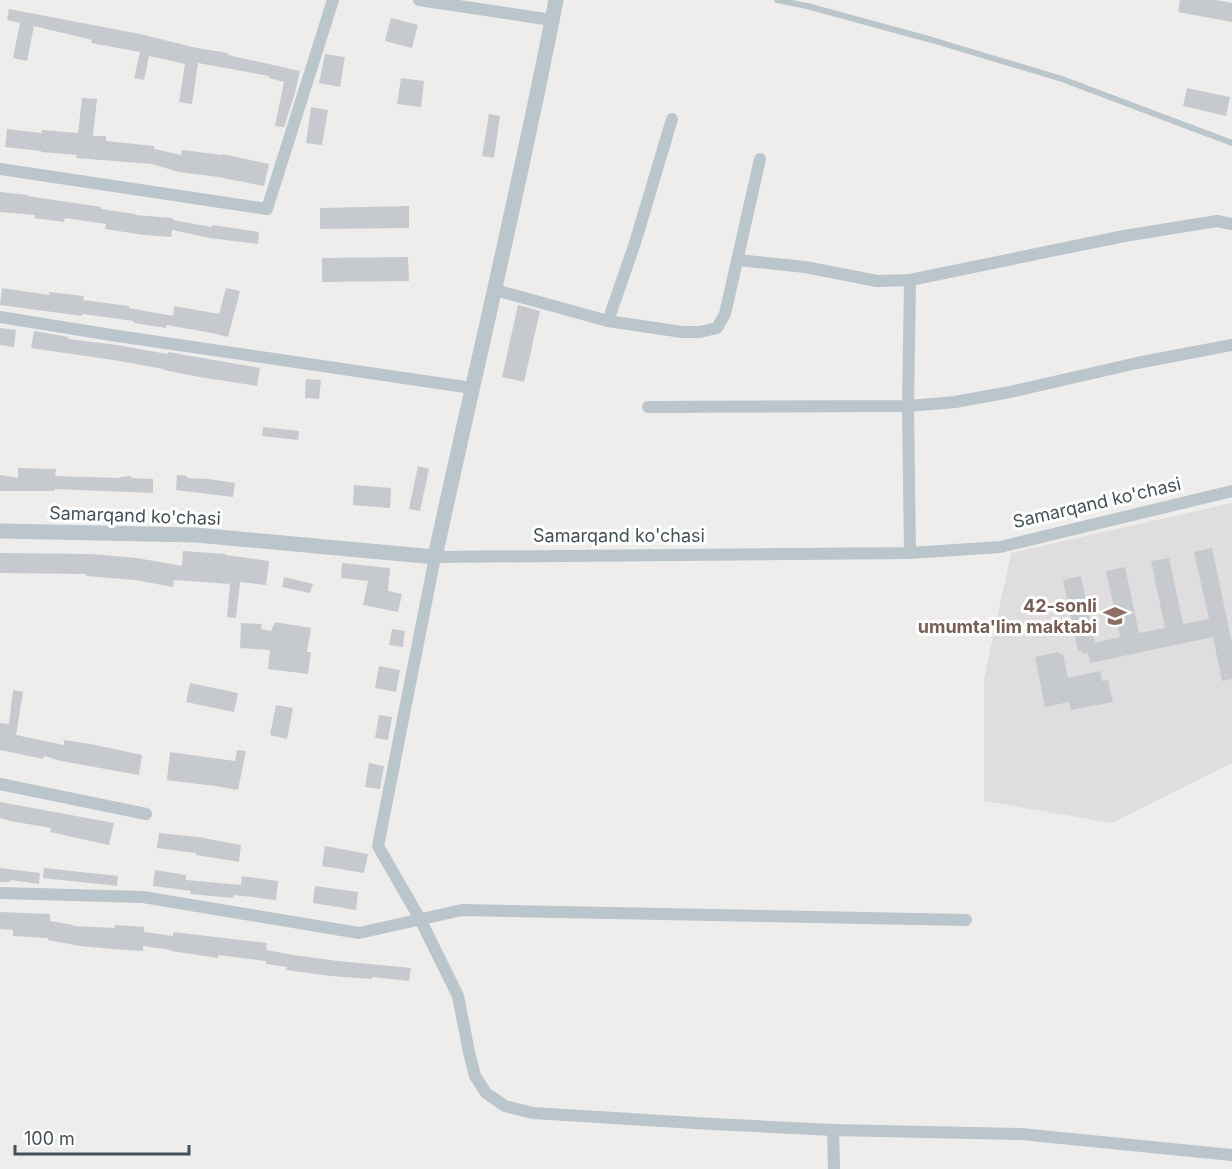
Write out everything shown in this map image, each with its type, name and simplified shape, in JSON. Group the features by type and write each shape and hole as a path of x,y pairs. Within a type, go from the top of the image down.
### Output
{"street":[{"path":"0,169 267,209 333,0"},
{"path":"419,0 552,20"},
{"path":"556,0 495,290 435,557 378,846 420,919 458,996 475,1076 486,1093 505,1106 533,1113 833,1130 1021,1134 1232,1155"},
{"path":"608,321 635,243 672,119"},
{"path":"495,290 608,321 682,332 700,332 717,328 725,314 760,159"},
{"path":"738,260 805,267 877,281 910,280 1124,236 1217,221 1232,224"},
{"path":"910,280 908,406 910,553"},
{"path":"0,317 472,388"},
{"path":"648,406 908,406 955,402 1232,345"},
{"name":"Samarqand ko'chasi","path":"0,531 196,535 435,557 910,553 1000,547 1232,491"},
{"path":"0,784 146,814"},
{"path":"0,893 142,897 359,933 462,910 966,920"},
{"path":"833,1130 834,1169"}],"lane":[{"path":"777,0 1001,60 1062,79 1232,143"}],"shaded area":[{"name":"42-sonli umumta'lim maktabi","path":"1232,503 1232,763 1112,823 984,801 984,679 1011,553"}],"building":[{"path":"1180,0 1216,0 1232,3 1232,22 1178,12"},
{"path":"9,9 140,34 300,71 284,127 275,126 284,82 269,78 269,76 198,63 192,104 179,102 185,64 149,56 144,80 134,78 140,52 91,43 92,40 34,26 27,61 13,58 20,23 7,20"},
{"path":"391,18 418,25 412,48 385,41"},
{"path":"325,54 345,57 340,87 319,83"},
{"path":"401,78 424,81 421,107 397,104"},
{"path":"1187,88 1230,97 1226,116 1183,106"},
{"path":"82,98 97,99 93,136 106,136 106,141 154,146 154,149 181,155 182,150 222,154 269,164 264,186 179,172 152,164 76,158 77,155 5,147 7,129 42,133 42,130 78,133"},
{"path":"311,107 328,110 322,145 306,143"},
{"path":"489,114 500,116 494,158 482,156"},
{"path":"0,192 101,207 101,209 135,215 173,218 173,220 211,227 212,225 259,232 258,244 172,230 171,237 144,235 105,229 106,224 65,218 64,222 34,218 35,215 0,212"},
{"path":"409,206 409,228 320,229 320,208"},
{"path":"408,257 409,281 322,282 322,258"},
{"path":"2,288 49,295 49,292 84,296 83,300 129,306 129,308 173,316 174,306 219,314 226,288 240,291 228,337 166,325 166,328 134,323 134,321 0,305"},
{"path":"518,305 540,311 524,382 502,377"},
{"path":"0,328 16,330 14,347 0,345"},
{"path":"34,331 69,337 68,339 167,354 168,352 260,368 257,386 31,348"},
{"path":"306,379 321,380 319,399 305,398"},
{"path":"263,427 299,431 298,440 262,436"},
{"path":"418,466 429,469 420,511 409,509"},
{"path":"18,468 56,469 55,476 120,478 131,476 131,478 153,479 153,493 55,489 55,491 0,491 0,475 18,478"},
{"path":"177,475 235,483 233,497 176,490"},
{"path":"354,485 391,488 390,508 353,505"},
{"path":"1212,548 1232,643 1232,679 1222,681 1213,637 1090,663 1088,653 1082,654 1082,650 1078,651 1063,580 1081,576 1095,643 1120,637 1106,571 1125,567 1139,633 1165,628 1151,561 1169,558 1183,624 1209,619 1194,552"},
{"path":"183,551 226,554 269,561 266,585 240,582 236,618 227,617 230,584 174,580 173,587 135,580 86,576 86,574 0,573 0,553 91,554 137,558 182,566"},
{"path":"342,563 390,568 388,591 402,594 398,612 363,605 368,581 341,578"},
{"path":"284,577 313,584 310,593 282,587"},
{"path":"275,622 311,628 307,652 311,652 308,674 268,669 270,650 240,648 241,623 262,624 261,629 271,631"},
{"path":"392,629 405,631 403,647 389,645"},
{"path":"1058,652 1063,654 1068,678 1100,671 1102,681 1108,680 1113,702 1071,710 1069,702 1045,707 1035,657"},
{"path":"379,666 400,670 396,692 375,688"},
{"path":"190,683 238,693 234,712 186,702"},
{"path":"13,690 23,692 16,735 64,745 64,740 91,744 142,755 139,775 44,756 43,759 0,750 0,723 9,724"},
{"path":"276,705 293,708 287,739 270,735"},
{"path":"379,715 392,717 388,740 375,738"},
{"path":"237,750 246,751 238,790 167,780 170,752 235,761"},
{"path":"369,763 384,766 380,789 365,787"},
{"path":"0,802 114,823 109,845 50,832 51,828 0,818"},
{"path":"159,833 241,845 239,862 157,848"},
{"path":"325,846 368,854 364,873 322,866"},
{"path":"0,868 40,873 39,884 10,880 10,882 0,882"},
{"path":"44,868 118,876 117,886 43,878"},
{"path":"155,870 186,875 186,880 241,885 242,876 278,881 276,900 234,895 233,898 190,894 191,891 153,886"},
{"path":"315,886 358,892 356,910 313,903"},
{"path":"0,912 50,914 50,921 73,926 144,927 144,932 173,936 173,932 267,943 266,950 293,955 411,968 409,981 372,977 372,979 286,970 287,967 266,964 266,961 218,955 218,958 143,946 143,951 80,946 48,940 48,938 13,936 13,930 0,929"}],"place":[{"name":"42-sonli umumta'lim maktabi","path":"1115,616"}]}
